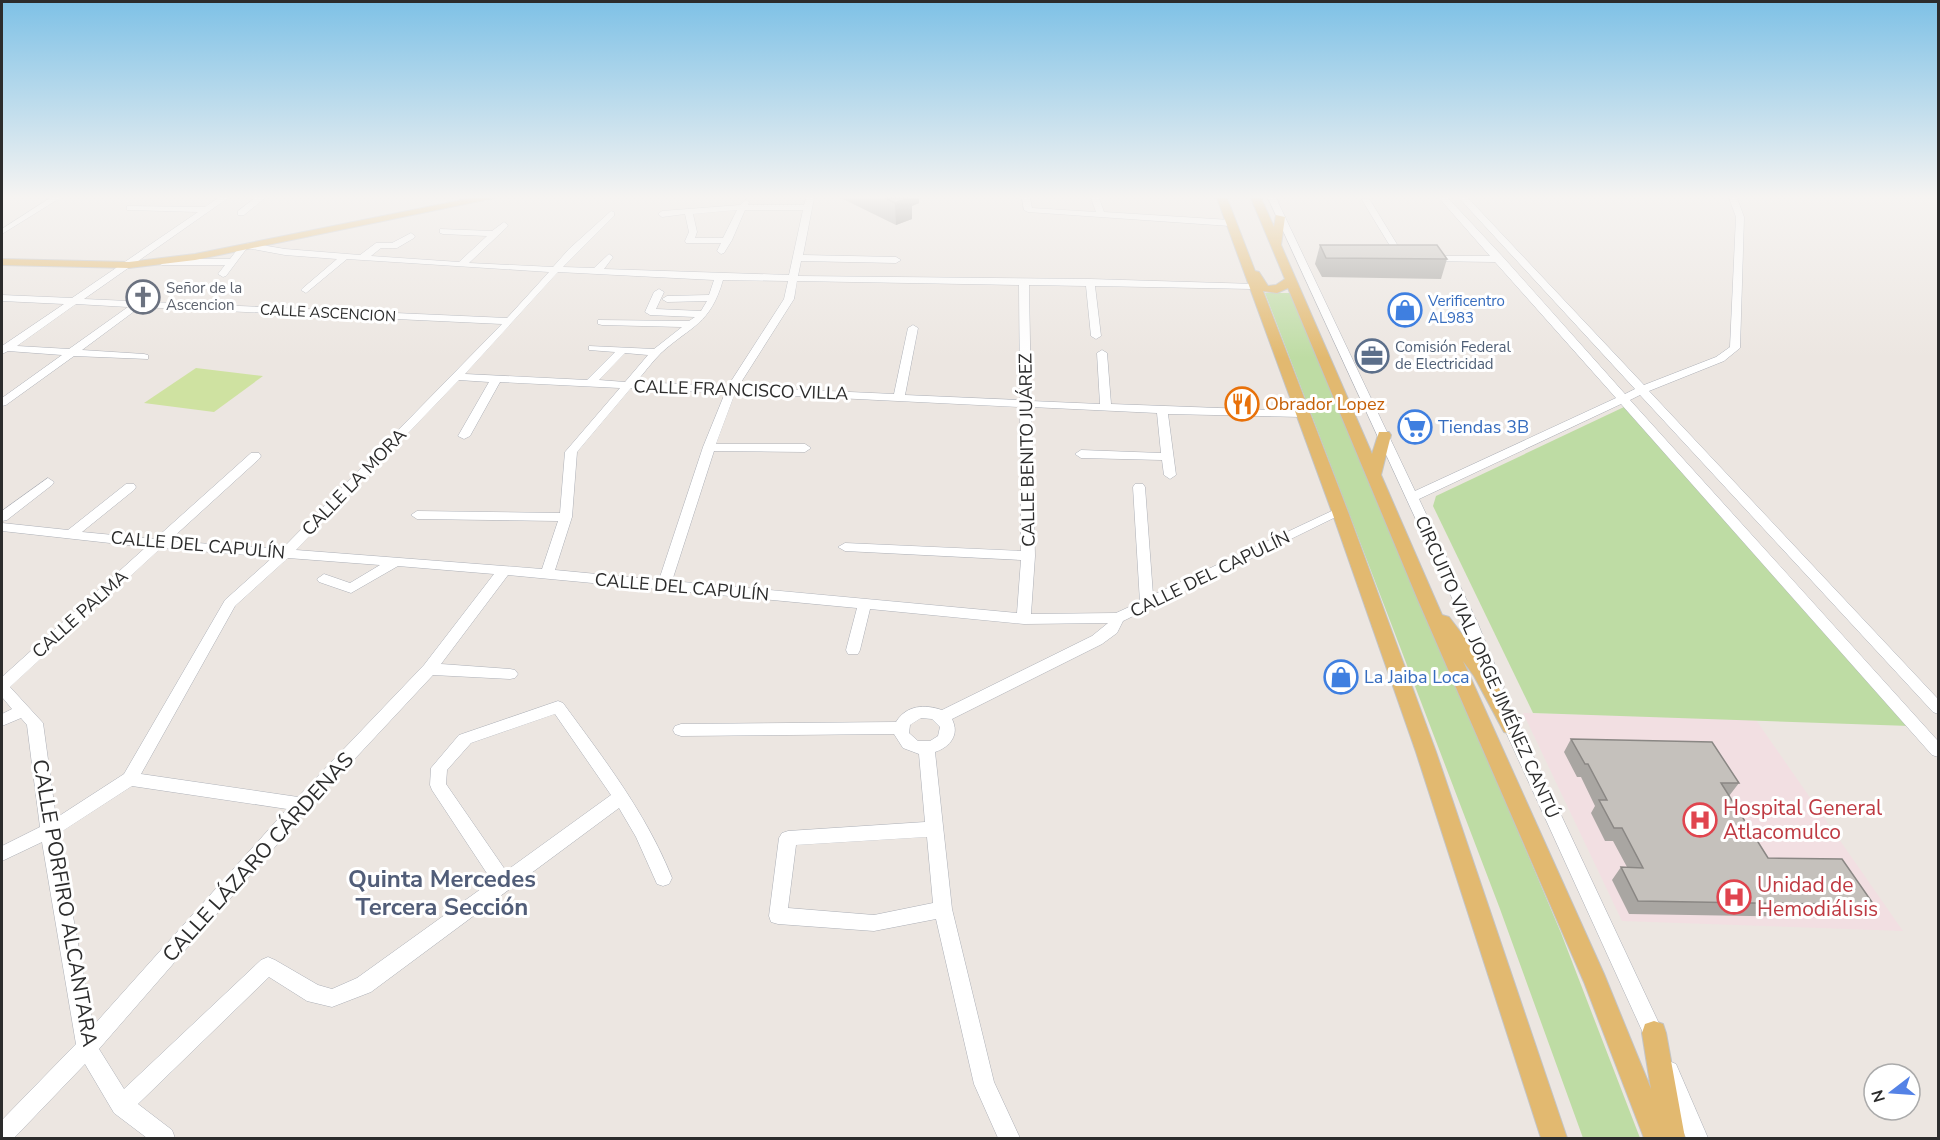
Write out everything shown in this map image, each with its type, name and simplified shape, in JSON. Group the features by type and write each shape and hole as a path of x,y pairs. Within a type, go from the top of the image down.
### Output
{"main road":[{"path":"2,262 129,265 223,251"},
{"path":"1241,251 1340,512 1426,752 1554,1138"},
{"path":"1245,251 1261,287 1278,290 1290,280"},
{"name":"CIRCUITO VIAL JORGE JIMÉNEZ CANTÚ","path":"1280,251 1427,600 1596,982 1657,1138"},
{"path":"1375,474 1384,435"},
{"path":"1427,600 1480,672 1511,727"},
{"path":"1654,1033 1671,1138"}],"street":[{"path":"4,350 149,251"},
{"path":"223,274 243,251"},
{"path":"279,251 461,265 719,277 1253,286"},
{"path":"363,257 371,251"},
{"path":"461,265 476,251"},
{"name":"CALLE LA MORA","path":"2,855 49,831 130,779 230,603 287,552 510,321 573,251"},
{"path":"664,586 709,447 732,388 789,299 797,251"},
{"name":"CIRCUITO VIAL JORGE JIMÉNEZ CANTÚ","path":"1303,251 1471,624 1511,727 1654,1033 1697,1138"},
{"path":"1397,251 1402,259"},
{"path":"1493,251 1938,751"},
{"path":"1513,251 1938,708"},
{"path":"1412,497 1642,390 1720,359 1735,348 1739,251"},
{"path":"306,290 345,256"},
{"path":"596,272 609,257"},
{"path":"796,258 896,261"},
{"path":"1391,259 1413,259"},
{"path":"1424,259 1500,259"},
{"path":"161,262 232,262"},
{"path":"547,575 566,517 572,452 656,352 704,314 713,298 719,277"},
{"name":"CALLE BENITO JUÁREZ","path":"1024,281 1028,556 1024,619"},
{"path":"1090,282 1096,336"},
{"path":"704,314 650,312 663,295 713,298"},
{"name":"CALLE ASCENCION","path":"2,298 510,321"},
{"path":"2,306 14,299"},
{"path":"2,403 138,304"},
{"path":"602,321 693,324"},
{"path":"899,397 913,328"},
{"path":"592,348 621,352 656,352"},
{"path":"4,350 144,357"},
{"path":"589,384 621,352"},
{"path":"1102,353 1106,407"},
{"name":"CALLE FRANCISCO VILLA","path":"455,377 628,386 732,388 1162,410 1302,414"},
{"path":"464,436 497,378"},
{"path":"1162,410 1170,475"},
{"path":"709,447 805,448"},
{"path":"1081,454 1167,457"},
{"name":"CALLE PALMA","path":"2,686 255,456"},
{"path":"2,517 48,482"},
{"path":"71,534 130,487"},
{"path":"1139,487 1147,603"},
{"name":"CALLE DEL CAPULÍN","path":"2,527 158,544 504,570 1024,619 1118,618 1340,512"},
{"path":"417,515 566,517"},
{"path":"845,547 1028,556"},
{"path":"324,579 351,588 395,562"},
{"name":"CALLE LÁZARO CÁRDENAS","path":"2,1135 87,1048 302,804 429,669 504,570"},
{"path":"853,650 865,603"},
{"path":"942,717 1097,640 1112,629 1118,618"},
{"path":"429,669 510,674"},
{"name":"CALLE PORFIRO ALCANTARA","path":"2,686 35,723 49,831 87,1048 122,1105 164,1138"},
{"path":"502,882 438,785 439,768 465,739 558,707 621,797 654,850 663,878"},
{"path":"2,720 24,710"},
{"path":"921,712 942,717 946,722 948,733 940,744 926,748 907,743 903,738 901,728 908,717 921,712"},
{"path":"681,730 901,728"},
{"path":"926,748 943,909 984,1084 1009,1138"},
{"path":"130,779 302,804"},
{"path":"122,1105 268,966 314,994 332,998 364,985 621,797"},
{"path":"934,829 788,838 778,916 874,923 943,909"}],"shaded area":[{"name":"Hospital General Atlacomulco","path":"1523,713 1756,720 1903,931 1622,921"}],"green space":[{"path":"1265,293 1290,293 1561,933 1640,1138 1583,1138 1500,909"},
{"path":"196,368 263,376 214,412 144,403"},
{"path":"1624,407 1910,726 1533,713 1433,506 1436,496"}],"building":[{"path":"1323,251 1441,251 1447,259 1326,258"},
{"path":"1571,739 1712,742 1739,783 1721,783 1768,858 1842,859 1874,905 1638,901 1621,867 1643,868 1622,828 1614,828 1599,800 1607,800 1588,764 1585,764"}],"place":[{"name":"Señor de la Ascencion","path":"143,297"},
{"name":"Verificentro AL983","path":"1405,310"},
{"name":"Comisión Federal de Electricidad","path":"1372,356"},
{"name":"Obrador Lopez","path":"1242,404"},
{"name":"Tiendas 3B","path":"1415,427"},
{"name":"La Jaiba Loca","path":"1341,677"},
{"name":"Hospital General Atlacomulco","path":"1700,820"},
{"name":"Unidad de Hemodiálisis","path":"1734,897"}],"district":[{"name":"Quinta Mercedes Tercera Sección","path":"442,893"}]}
